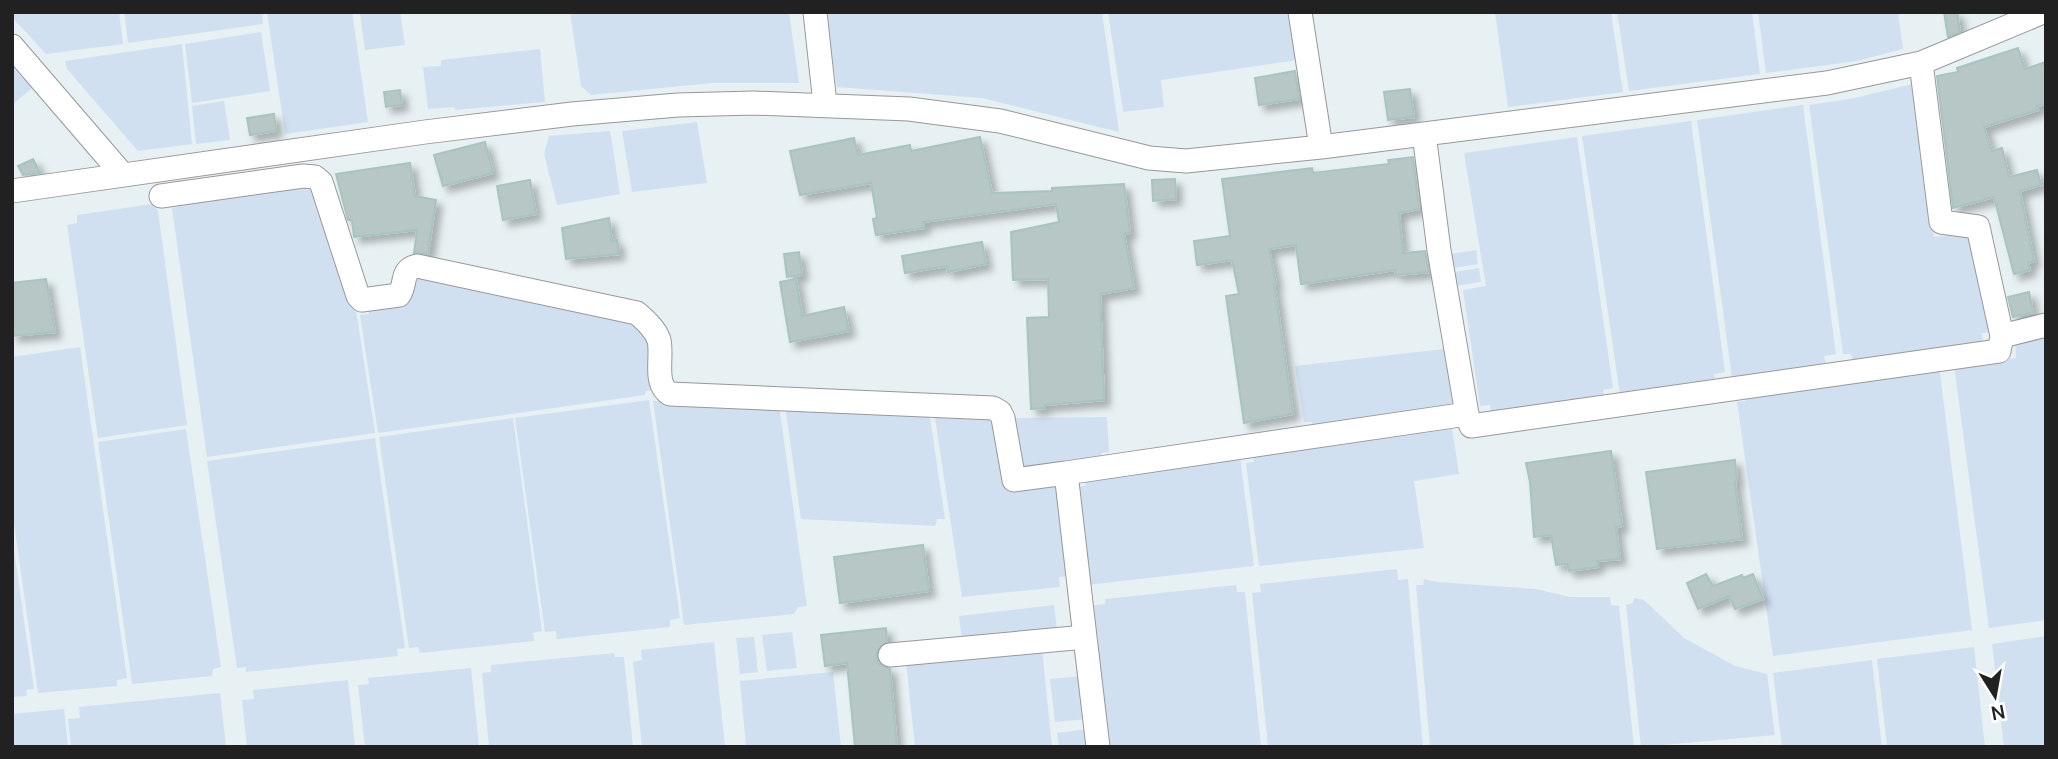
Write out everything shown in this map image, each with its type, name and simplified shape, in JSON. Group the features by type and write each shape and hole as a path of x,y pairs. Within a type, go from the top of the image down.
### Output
{"street":[{"path":"815,12 825,104"},
{"path":"1300,12 1321,147"},
{"path":"12,191 425,132 572,114 703,104 825,104 909,109 1000,121 1149,158 1186,161 1321,147 1827,83 1921,63 2043,12"},
{"path":"12,46 123,175"},
{"path":"1424,134 1439,250 1471,426 1998,351 2002,336 1978,228 1941,222 1921,63"},
{"path":"161,196 303,176 315,177 321,182 358,296 362,300 399,295 405,272 417,265 638,313 650,324 658,337 661,384 670,394 993,408 1000,412 1003,418 1014,480 1467,414"},
{"path":"2002,336 2046,325"},
{"path":"1066,473 1098,747"},
{"path":"890,655 1085,637"}],"shaded area":[{"path":"12,12 119,12 123,44 46,54 12,17"},
{"path":"124,12 262,12 263,24 128,43"},
{"path":"267,12 352,12 368,122 285,134"},
{"path":"400,12 405,45 365,50 360,14"},
{"path":"570,12 789,12 799,83 712,83 591,95 581,86"},
{"path":"824,12 1102,12 1119,132 982,98 837,87"},
{"path":"1108,12 1290,12 1297,60 1161,80 1164,107 1123,112"},
{"path":"1495,12 1611,12 1623,92 1508,107"},
{"path":"1617,12 1752,12 1760,74 1629,91"},
{"path":"1758,12 1898,12 1903,49 1857,61 1766,73"},
{"path":"261,32 270,91 192,103 185,44"},
{"path":"182,44 192,144 138,151 67,69 65,61"},
{"path":"540,49 545,102 455,110 454,107 428,109 423,67 441,66 441,60"},
{"path":"12,67 32,88 12,105"},
{"path":"1912,84 1934,237 1968,233 1993,332 1982,333 1983,343 1853,361 1851,354 1843,354 1809,105 1855,98"},
{"path":"224,101 230,140 196,144 192,106"},
{"path":"1803,105 1836,354 1824,356 1826,365 1732,378 1697,120"},
{"path":"1691,121 1725,372 1714,374 1715,381 1620,394 1582,136"},
{"path":"697,122 707,183 632,192 622,131"},
{"path":"610,131 620,194 557,205 544,154 549,136"},
{"path":"1577,137 1613,388 1603,390 1604,396 1491,412 1490,405 1480,406 1463,290 1486,286 1464,153"},
{"path":"303,181 307,190 316,189 356,310 375,433 207,457 172,208 181,206 180,200"},
{"path":"152,204 158,211 187,425 98,438 67,225 77,223 77,215"},
{"path":"1476,250 1478,264 1453,268 1451,254"},
{"path":"1479,268 1481,282 1456,286 1454,272"},
{"path":"413,275 632,318 653,343 651,390 646,391 645,395 378,433 360,315 369,314 368,308 408,302"},
{"path":"2046,336 2046,620 1989,628 1954,365 2016,358 2015,338"},
{"path":"80,347 127,678 117,680 117,686 38,693 12,509 12,357"},
{"path":"1452,348 1458,409 1312,430 1312,422 1304,422 1295,366"},
{"path":"1939,365 1972,630 1773,656 1737,402 1746,401 1745,395"},
{"path":"649,400 680,618 670,620 670,627 557,639 556,631 545,632 515,418"},
{"path":"653,401 779,405 807,606 798,607 794,614 684,625"},
{"path":"785,405 929,411 945,519 937,519 935,526 801,519"},
{"path":"934,411 994,413 1004,487 1054,481 1060,486 1071,576 1059,577 1060,587 962,597"},
{"path":"1107,417 1109,452 1101,453 1102,458 1025,468 1019,463 1013,418"},
{"path":"513,418 542,631 533,633 534,641 420,653 418,647 409,648 379,437"},
{"path":"186,429 221,667 213,669 212,676 132,684 98,442"},
{"path":"1452,429 1459,474 1414,481 1424,548 1259,566 1246,463 1254,462 1253,455"},
{"path":"375,438 405,648 397,649 398,656 246,672 246,667 237,668 207,461"},
{"path":"1240,456 1254,566 1087,585 1075,487 1086,486 1085,476"},
{"path":"12,536 34,689 26,690 27,696 12,697"},
{"path":"1397,569 1398,580 1408,579 1423,747 1268,747 1252,593 1261,592 1260,584"},
{"path":"1424,579 1536,589 1570,597 1610,597 1611,605 1619,606 1634,747 1430,747 1416,585 1423,585"},
{"path":"1236,585 1237,592 1245,592 1261,747 1106,747 1091,606 1105,604 1105,599"},
{"path":"1634,598 1644,600 1684,638 1735,666 1767,674 1775,735 1641,747 1626,605 1633,603"},
{"path":"1054,605 1057,629 962,640 959,616"},
{"path":"792,632 797,668 767,671 762,635"},
{"path":"2046,636 2046,747 2004,747 1992,644"},
{"path":"754,637 758,672 740,674 736,638"},
{"path":"714,642 725,747 642,747 633,662 642,660 641,650"},
{"path":"1974,647 1985,747 1887,747 1877,659"},
{"path":"1042,648 1052,747 915,747 906,662"},
{"path":"614,653 615,657 624,657 633,747 489,747 482,673 491,672 491,665"},
{"path":"1872,660 1882,747 1782,747 1773,673"},
{"path":"471,668 479,747 365,747 358,685 369,684 368,678"},
{"path":"833,672 841,747 746,747 740,681"},
{"path":"1083,676 1087,719 1055,722 1050,679"},
{"path":"348,680 355,747 247,747 242,700 254,699 253,690"},
{"path":"220,693 226,747 71,747 68,719 80,718 79,707"},
{"path":"64,709 68,747 12,747 12,714"},
{"path":"1088,729 1090,747 1059,747 1057,733"}],"building":[{"path":"1944,12 1957,12 1960,32 1948,37"},
{"path":"2018,48 2025,69 2046,62 2046,104 2037,106 2038,110 1984,127 1992,151 2002,148 2009,177 2037,170 2041,185 2020,191 2034,261 2028,263 2030,270 2014,274 1994,197 1953,208 1937,76 1958,72 1957,68"},
{"path":"1295,71 1299,99 1259,105 1255,78"},
{"path":"1410,89 1414,117 1388,120 1384,92"},
{"path":"400,90 402,105 386,107 384,92"},
{"path":"274,114 276,131 250,135 247,118"},
{"path":"980,137 992,193 1124,184 1130,233 1124,234 1134,288 1100,294 1104,400 1045,405 1045,408 1031,409 1027,318 1049,317 1048,279 1013,280 1011,232 1059,222 1056,204 923,222 924,228 876,235 873,219 877,218 871,183 800,195 790,151 854,138 858,155 910,145 911,151"},
{"path":"485,142 493,173 443,186 434,155"},
{"path":"1413,157 1419,209 1399,213 1403,253 1425,251 1429,272 1396,275 1395,270 1301,284 1296,245 1269,249 1293,414 1244,423 1226,296 1239,294 1232,260 1197,265 1194,241 1230,236 1222,179 1312,168 1313,173 1389,164 1388,160"},
{"path":"33,159 40,173 23,175 18,166"},
{"path":"410,163 415,196 436,200 428,254 414,253 417,230 354,237 352,220 348,220 336,174"},
{"path":"1175,179 1176,199 1153,201 1152,180"},
{"path":"530,180 536,214 503,220 497,186"},
{"path":"609,218 612,241 617,240 619,254 566,259 562,228"},
{"path":"982,242 986,264 948,272 947,266 905,273 902,256"},
{"path":"799,252 802,275 787,277 784,254"},
{"path":"46,279 55,332 12,336 12,283"},
{"path":"796,279 802,316 844,307 849,331 790,342 780,282"},
{"path":"2029,292 2033,312 2013,317 2008,297"},
{"path":"1611,451 1622,526 1616,527 1620,559 1597,561 1598,567 1569,571 1567,564 1556,565 1551,535 1534,537 1526,463"},
{"path":"1735,460 1742,539 1657,549 1646,472"},
{"path":"923,545 929,591 840,603 834,557"},
{"path":"1706,574 1713,586 1742,575 1743,578 1753,574 1763,599 1735,609 1729,596 1698,609 1687,583"},
{"path":"886,628 887,642 878,649 876,657 879,664 890,669 897,747 855,747 847,663 825,666 821,635"}]}
